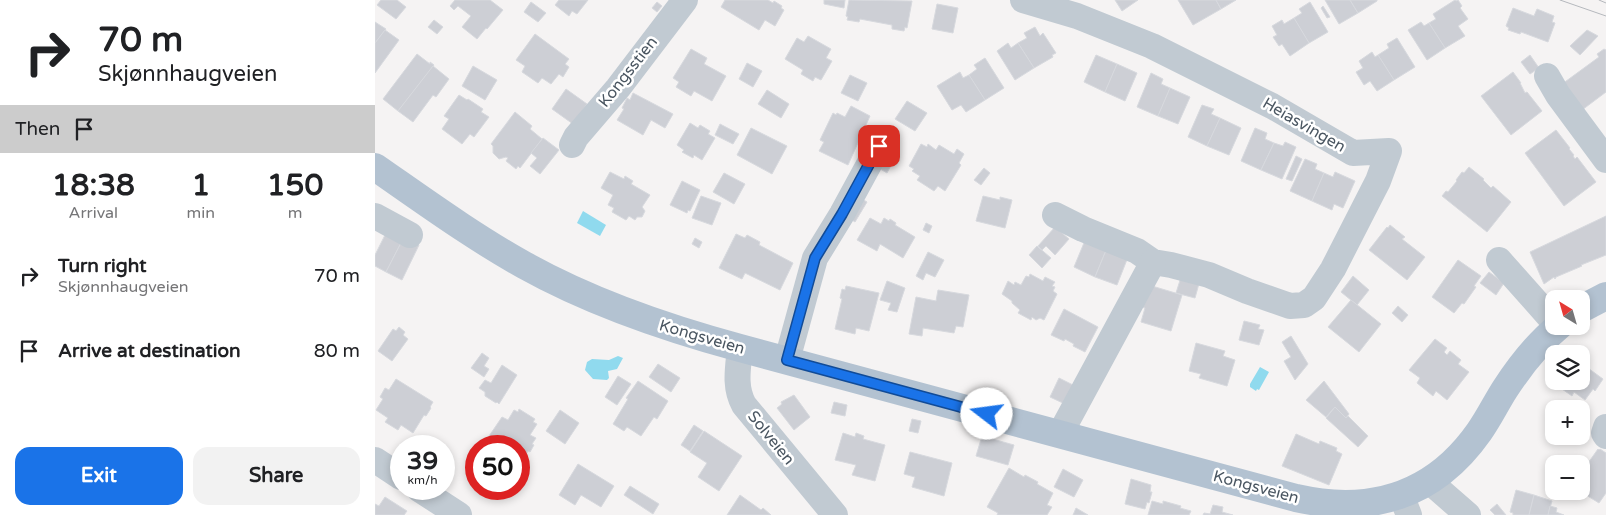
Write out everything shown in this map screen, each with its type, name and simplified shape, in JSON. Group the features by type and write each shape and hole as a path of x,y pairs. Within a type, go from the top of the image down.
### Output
{"main road":[{"name":"Kongsveien","path":"375,167 474,236 541,274 618,310 740,348 1312,502 1361,509 1405,505 1429,481 1444,471 1463,453 1525,361 1550,335"},
{"path":"1590,304 1606,296"}],"street":[{"name":"Kongsstien","path":"572,145 575,137 617,88 685,0"},
{"name":"Heiasvingen","path":"1023,0 1077,16 1153,46 1272,106 1353,152 1389,151 1378,180 1333,269 1321,289 1310,302 1304,305 1290,306 1261,297 1209,275 1153,262"},
{"path":"1547,76 1558,95 1601,144"},
{"path":"787,360 815,258 842,214 879,146"},
{"path":"1055,215 1083,229 1137,251 1153,262 1060,434"},
{"path":"375,216 410,235"},
{"path":"1499,260 1545,312"},
{"name":"Solveien","path":"740,348 737,379 738,391 744,405 835,515"},
{"path":"1606,427 1604,433 1606,436"},
{"path":"375,460 390,470"},
{"path":"1429,481 1468,515"},
{"path":"436,500 459,515"}],"water":[{"path":"583,211 606,225 600,236 577,223"},
{"path":"618,356 623,358 617,369 608,371 609,378 607,380 593,379 585,370 587,362 592,359 609,360"},
{"path":"1260,367 1269,372 1259,390 1257,389 1256,391 1250,387 1250,384"}],"building":[{"path":"381,0 397,0 406,7 396,19 377,5"},
{"path":"455,0 490,0 503,10 477,39 462,27 471,16 458,6 454,10 450,6"},
{"path":"559,0 588,0 577,14 572,11 569,16 555,5"},
{"path":"725,0 768,0 773,3 774,1 782,6 781,8 784,10 775,26 765,20 759,30 721,7"},
{"path":"824,0 845,0 844,8 824,4"},
{"path":"849,0 912,1 907,28 905,27 904,31 892,29 892,25 860,19 859,22 847,20"},
{"path":"1115,0 1138,0 1122,11"},
{"path":"1178,0 1216,0 1221,9 1193,25"},
{"path":"1216,0 1236,0 1221,9"},
{"path":"1325,0 1350,0 1358,13 1339,24"},
{"path":"1350,0 1377,0 1377,1 1358,13"},
{"path":"1458,0 1462,6 1460,8 1468,19 1458,26 1465,36 1445,48 1429,23 1436,19 1433,14"},
{"path":"531,2 546,13 538,22 524,12"},
{"path":"657,2 662,6 657,12 652,8"},
{"path":"1310,2 1328,32 1309,43 1294,18 1302,13 1299,9"},
{"path":"937,4 958,8 953,33 932,29"},
{"path":"1323,6 1330,17 1327,18 1321,8"},
{"path":"1513,8 1534,16 1537,9 1554,16 1552,22 1555,23 1548,42 1521,32 1520,34 1508,30 1509,28 1506,26"},
{"path":"1294,18 1309,43 1290,56 1282,44 1279,46 1273,37 1277,35 1272,26 1282,20 1284,24"},
{"path":"434,20 443,27 437,34 428,27"},
{"path":"375,22 386,29 375,43"},
{"path":"1421,22 1424,26 1429,23 1445,48 1427,60 1408,30"},
{"path":"1035,27 1040,36 1043,33 1056,53 1052,55 1053,57 1034,68 1018,43 1027,38 1024,33"},
{"path":"385,30 399,40 375,73 375,43"},
{"path":"1587,30 1598,36 1580,55 1570,46"},
{"path":"535,34 569,59 565,64 569,67 563,77 559,74 551,84 542,78 538,83 522,72 525,66 516,60"},
{"path":"808,36 831,49 826,58 832,61 821,80 815,77 813,81 801,74 803,70 785,59 797,38 804,42"},
{"path":"1397,38 1415,67 1394,80 1378,55 1389,48 1387,44"},
{"path":"1008,43 1011,48 1018,43 1034,68 1015,80 997,51"},
{"path":"691,49 707,58 704,64 726,76 712,101 694,91 691,96 676,87 679,82 673,78"},
{"path":"1604,49 1606,50 1606,92 1578,113 1558,87 1599,57 1597,54"},
{"path":"1372,52 1375,57 1378,55 1394,80 1377,91 1370,81 1364,85 1356,72 1363,68 1359,61"},
{"path":"417,54 434,65 398,111 383,99"},
{"path":"1096,55 1117,64 1105,92 1084,82"},
{"path":"1530,55 1539,68 1530,74 1521,62"},
{"path":"985,58 1004,88 985,100 969,75 977,69 974,65"},
{"path":"747,63 762,71 753,87 739,79"},
{"path":"1117,64 1137,73 1125,101 1105,92"},
{"path":"433,66 449,79 436,97 433,95 413,122 398,111"},
{"path":"473,66 497,80 485,100 462,86"},
{"path":"960,72 963,78 969,75 985,100 966,112 961,105 952,110 937,86"},
{"path":"1513,72 1525,93 1527,92 1542,111 1511,135 1481,96"},
{"path":"1151,73 1163,79 1161,84 1170,88 1158,116 1137,107"},
{"path":"850,75 867,83 858,101 841,93"},
{"path":"1170,88 1190,97 1178,124 1158,116"},
{"path":"566,89 587,104 573,124 552,109"},
{"path":"767,90 789,104 781,118 758,104"},
{"path":"633,93 673,114 665,128 651,120 643,135 617,120 624,109 622,108 627,98 630,100"},
{"path":"459,95 483,109 481,112 489,117 474,137 470,134 462,144 442,129 449,119 444,116"},
{"path":"907,101 927,113 915,131 895,119"},
{"path":"1202,105 1214,109 1211,114 1220,118 1207,146 1188,137"},
{"path":"851,106 870,116 848,165 819,151 824,142 820,140 833,113 845,117"},
{"path":"515,112 532,126 530,129 542,139 520,168 518,166 516,169 506,161 508,158 499,159 493,153 493,146 491,144"},
{"path":"1220,118 1241,128 1229,155 1207,146"},
{"path":"690,123 698,128 700,125 710,131 708,134 715,138 702,160 694,155 693,158 682,152 684,150 677,145"},
{"path":"720,124 739,134 733,144 715,135"},
{"path":"751,128 787,146 772,174 737,155"},
{"path":"1255,128 1267,133 1265,139 1274,143 1261,170 1241,161"},
{"path":"1556,130 1570,148 1575,159 1577,157 1596,182 1564,206 1525,153"},
{"path":"543,138 559,150 540,174 530,166 537,158 531,153"},
{"path":"1285,142 1296,147 1282,179 1261,170 1274,143 1283,146"},
{"path":"921,144 927,147 928,144 936,150 939,145 954,154 957,149 964,154 959,163 961,165 945,191 938,186 934,191 917,180 920,176 912,171 914,169 909,166"},
{"path":"887,151 896,156 887,173 877,167"},
{"path":"1296,156 1302,159 1292,181 1286,179"},
{"path":"1305,159 1317,164 1315,169 1324,173 1312,201 1290,191"},
{"path":"1469,167 1484,179 1491,188 1493,186 1511,202 1487,232 1442,196 1446,191 1448,192 1462,172 1464,173"},
{"path":"984,168 990,173 981,185 974,180"},
{"path":"610,172 624,179 625,176 633,181 631,184 650,195 642,207 645,211 642,217 637,217 635,220 629,216 626,220 612,212 614,208 608,205 613,195 601,188"},
{"path":"1335,172 1355,181 1343,208 1334,204 1332,210 1312,201 1324,173 1333,177"},
{"path":"724,173 745,184 734,204 713,192"},
{"path":"682,181 700,190 690,211 688,210 687,213 670,205"},
{"path":"701,196 721,203 712,225 692,218"},
{"path":"857,196 867,202 855,222 846,216"},
{"path":"983,196 1000,200 1000,197 1012,200 1005,228 976,221"},
{"path":"1606,216 1606,255 1581,265 1555,279 1554,277 1544,284 1530,252"},
{"path":"870,218 881,224 884,218 889,221 890,219 896,223 895,225 915,237 903,258 880,244 877,251 857,240"},
{"path":"926,223 932,226 929,233 923,230"},
{"path":"1390,225 1405,237 1402,239 1425,257 1407,280 1369,250"},
{"path":"1055,227 1069,239 1055,255 1046,246 1042,250 1038,246"},
{"path":"388,229 404,237 386,272 375,266 375,255"},
{"path":"736,234 745,238 747,235 760,242 759,245 793,263 780,290 745,273 742,279 719,268"},
{"path":"404,237 419,245 402,280 386,272"},
{"path":"695,238 702,242 699,248 692,244"},
{"path":"1086,238 1107,248 1095,277 1074,267"},
{"path":"1037,246 1051,258 1042,268 1029,255"},
{"path":"1107,248 1128,257 1117,285 1095,277"},
{"path":"928,252 944,260 935,277 926,273 923,280 916,276"},
{"path":"1458,260 1481,276 1464,304 1462,303 1454,313 1432,297"},
{"path":"1489,272 1504,283 1496,295 1480,283"},
{"path":"1030,274 1043,281 1045,277 1055,282 1052,286 1055,287 1053,291 1057,294 1044,320 1040,318 1036,320 1032,317 1031,320 1018,313 1020,310 1002,294 1008,281 1014,285 1015,282 1021,285 1026,276 1029,277"},
{"path":"1182,274 1200,280 1195,298 1176,293"},
{"path":"1353,276 1369,290 1357,305 1341,292"},
{"path":"887,281 905,288 897,312 888,310 891,303 880,300"},
{"path":"846,286 879,293 869,331 856,328 855,334 835,329 842,299 840,298 842,289 845,290"},
{"path":"1152,286 1182,295 1171,331 1141,322 1145,308 1141,307"},
{"path":"938,290 969,295 963,327 956,326 954,333 923,328 922,336 909,334 916,297 936,301"},
{"path":"1351,300 1381,324 1359,352 1328,327"},
{"path":"1398,306 1408,315 1402,322 1392,313"},
{"path":"1064,309 1098,327 1085,352 1073,346 1074,344 1065,339 1064,341 1051,335"},
{"path":"1244,321 1260,325 1258,329 1264,330 1259,345 1239,340"},
{"path":"399,327 405,332 403,335 408,339 392,361 378,351 393,329 396,331"},
{"path":"1291,336 1308,364 1295,380 1284,361 1291,357 1282,342"},
{"path":"1435,339 1447,348 1444,352 1447,355 1450,351 1461,360 1458,364 1469,372 1447,400 1436,391 1433,396 1417,383 1420,378 1409,370"},
{"path":"1196,343 1225,351 1223,356 1235,360 1227,386 1199,378 1201,374 1189,371"},
{"path":"482,353 489,358 484,366 489,369 484,377 471,368"},
{"path":"658,364 680,378 671,392 649,377"},
{"path":"502,365 517,375 499,404 485,396 485,392 479,388 485,380 491,383"},
{"path":"1590,370 1603,379 1595,391 1593,389 1585,400 1574,392 1572,396 1563,390 1590,390"},
{"path":"618,376 631,384 617,405 605,397"},
{"path":"1059,378 1073,385 1065,404 1050,397"},
{"path":"396,379 433,402 426,416 424,415 413,433 401,425 398,430 385,422 388,418 376,410 383,399 380,397 385,388 389,390"},
{"path":"638,381 668,401 657,419 654,417 641,436 627,427 624,431 613,424 628,399 626,398"},
{"path":"1324,381 1349,414 1346,418 1335,407 1326,417 1306,400"},
{"path":"794,395 810,417 794,430 777,408 782,404 781,402"},
{"path":"834,402 847,405 845,416 831,413"},
{"path":"1335,407 1346,418 1348,416 1368,436 1358,447 1326,418"},
{"path":"519,409 535,419 533,422 537,424 530,435 490,435 502,417 508,420 514,410 518,412"},
{"path":"560,410 579,423 565,444 546,431"},
{"path":"912,419 921,421 918,433 909,431"},
{"path":"694,425 703,431 690,451 681,445"},
{"path":"704,431 742,456 719,491 698,477 707,463 690,452"},
{"path":"843,433 855,437 856,433 864,436 863,439 885,445 875,481 852,475 856,465 835,460"},
{"path":"1296,434 1319,444 1320,441 1337,448 1336,451 1342,454 1329,485 1282,466"},
{"path":"530,435 536,438 532,444 534,445 530,452"},
{"path":"982,436 1014,445 1008,465 976,456"},
{"path":"1598,449 1606,453 1606,493 1599,503 1590,497 1590,460"},
{"path":"910,452 952,463 944,496 912,487 915,477 904,474"},
{"path":"578,464 614,486 601,507 581,495 575,505 559,495"},
{"path":"1009,468 1024,477 1025,475 1038,482 1037,484 1053,493 1047,505 1052,507 1047,515 997,515 998,513 987,507"},
{"path":"1063,469 1083,480 1074,497 1054,487"},
{"path":"1131,479 1151,485 1150,492 1152,492 1145,509 1125,504"},
{"path":"630,486 659,504 653,514 624,495"},
{"path":"1516,490 1534,495 1529,515 1513,515 1510,512"},
{"path":"740,495 761,510 763,508 771,515 727,515"},
{"path":"1534,495 1552,501 1548,515 1529,515"},
{"path":"385,497 407,511 404,515 375,515 375,504 379,506"},
{"path":"1152,501 1163,504 1163,501 1191,511 1189,515 1148,515"},
{"path":"1497,504 1506,515 1495,515 1490,510"},
{"path":"1213,505 1223,507 1222,512 1233,515 1203,515 1204,513 1210,514"},
{"path":"1550,506 1557,508 1556,512 1564,515 1548,515"},
{"path":"1076,508 1088,515 1073,515"}],"tram line":[{"path":"1560,0 1606,16"},
{"path":"1599,0 1606,3"}],"route":[{"path":"879,146 842,214 815,258 787,360 987,414"}]}
